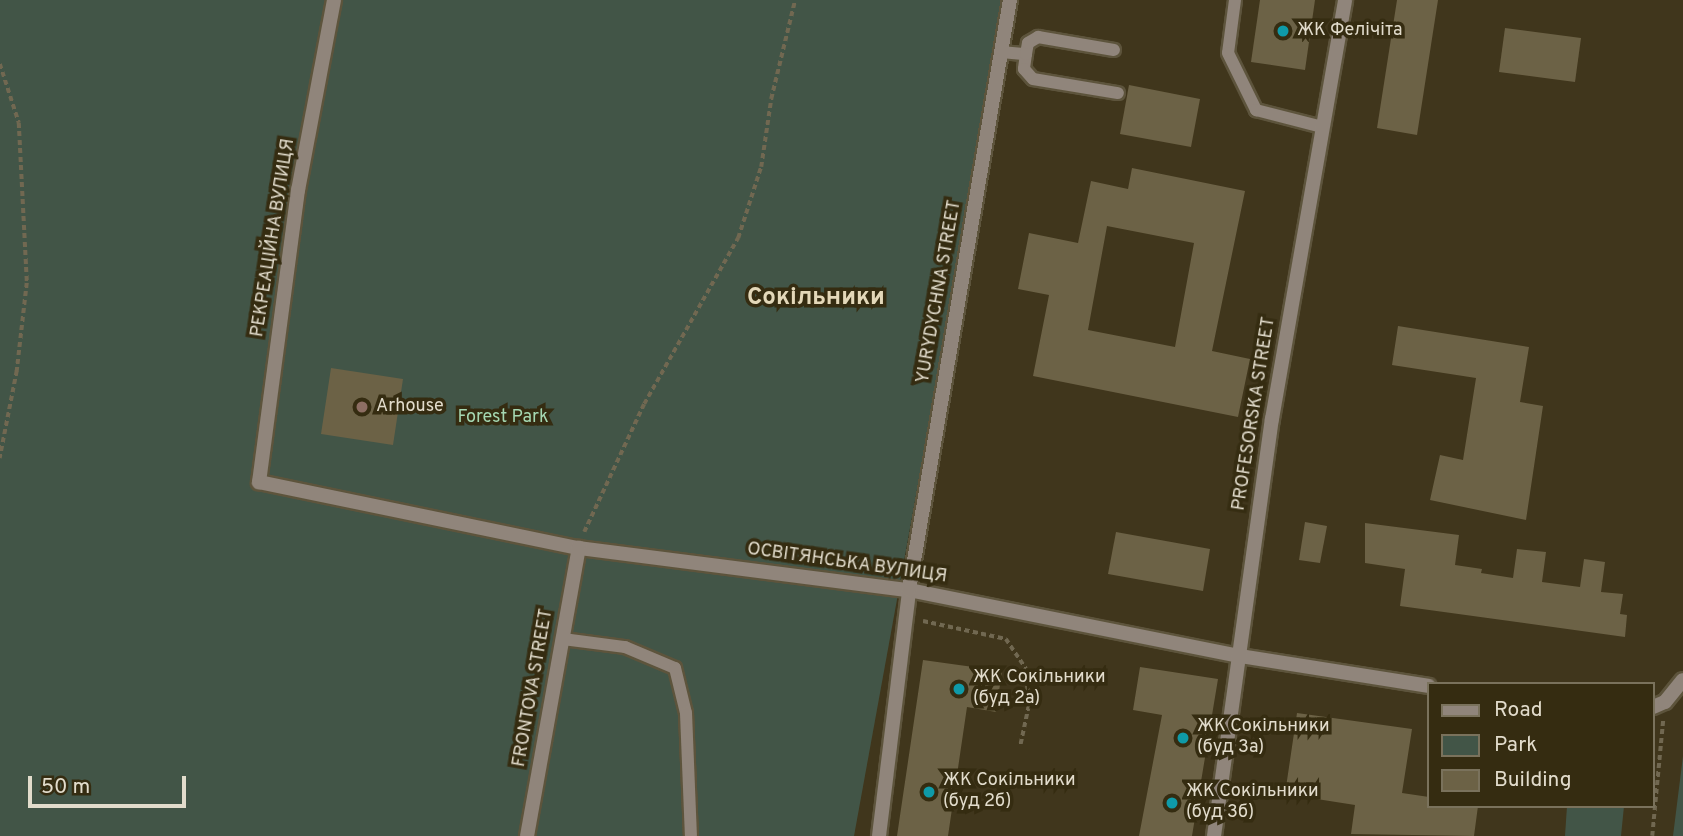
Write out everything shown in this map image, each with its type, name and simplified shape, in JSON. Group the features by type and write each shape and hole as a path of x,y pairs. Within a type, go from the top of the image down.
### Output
{"street":[{"name":"РЕКРЕАЦІЙНА ВУЛИЦЯ","path":"259,482 298,190 334,0"},
{"name":"YURYDYCHNA STREET","path":"879,836 909,590 1010,0"},
{"name":"PROFESORSKA STREET","path":"1214,836 1272,419 1345,0"},
{"name":"ОСВІТЯНСЬКА ВУЛИЦЯ","path":"259,482 579,548 909,590 1240,656 1428,686"},
{"name":"FRONTOVA STREET","path":"527,836 579,548"},
{"path":"1659,705 1683,680"}],"lane":[{"path":"1235,0 1228,53 1256,110 1322,127"},
{"path":"1114,50 1038,37 1028,43 1024,69 1033,79 1118,93"},
{"path":"1001,51 1026,54"},
{"path":"563,639 625,647 675,668 686,713 691,836"}],"path":[{"path":"579,548 644,404 738,237 761,167 771,99 795,0"},
{"path":"0,64 19,123 27,283 17,371 0,458"},
{"path":"907,618 1006,639 1026,668 1029,706 1021,744"},
{"path":"1655,770 1659,705"},
{"path":"1651,836 1653,808"}],"green space":[{"name":"Forest Park","path":"0,0 1006,0 854,836 0,836"},
{"path":"1683,756 1683,836 1673,836"},
{"path":"1567,808 1624,808 1621,836 1565,836"}],"building":[{"name":"ЖК Фелічіта","path":"1260,0 1315,0 1305,70 1251,62"},
{"path":"1397,0 1438,0 1417,135 1377,128"},
{"path":"1505,28 1581,38 1575,82 1499,72"},
{"path":"1129,85 1200,99 1191,147 1120,134"},
{"path":"1132,168 1245,191 1212,351 1250,359 1238,417 1033,376 1049,295 1018,289 1029,233 1078,243 1091,181 1128,189","holes":["1107,226 1194,243 1175,347 1088,330"]},
{"path":"1398,326 1529,347 1520,402 1543,406 1526,520 1430,500 1440,455 1463,460 1476,378 1392,365"},
{"path":"331,368 403,379 393,445 321,434"},
{"path":"1305,522 1327,526 1320,563 1299,560"},
{"path":"1365,523 1459,535 1455,565 1482,569 1481,573 1513,578 1517,549 1546,552 1542,582 1580,587 1584,559 1605,562 1601,592 1623,594 1620,614 1627,615 1625,637 1400,606 1405,569 1365,563"},
{"path":"1116,532 1210,549 1203,591 1108,574"},
{"path":"923,660 1002,671 996,712 967,707 948,836 897,836"},
{"name":"ЖК Сокільники (буд 3а)","path":"1140,667 1218,679 1192,836 1139,836 1162,715 1133,710"},
{"path":"1297,713 1412,729 1402,793 1428,797 1428,808 1478,808 1474,836 1351,834 1355,805 1285,794"}],"place":[{"name":"ЖК Фелічіта","path":"1283,31"},
{"name":"Arhouse","path":"362,407"},
{"name":"ЖК Сокільники (буд 2а)","path":"959,689"},
{"name":"ЖК Сокільники (буд 3а)","path":"1183,738"},
{"name":"ЖК Сокільники (буд 2б)","path":"929,792"},
{"name":"ЖК Сокільники (буд 3б)","path":"1172,803"}],"district":[{"name":"Сокільники","path":"816,299"}]}
